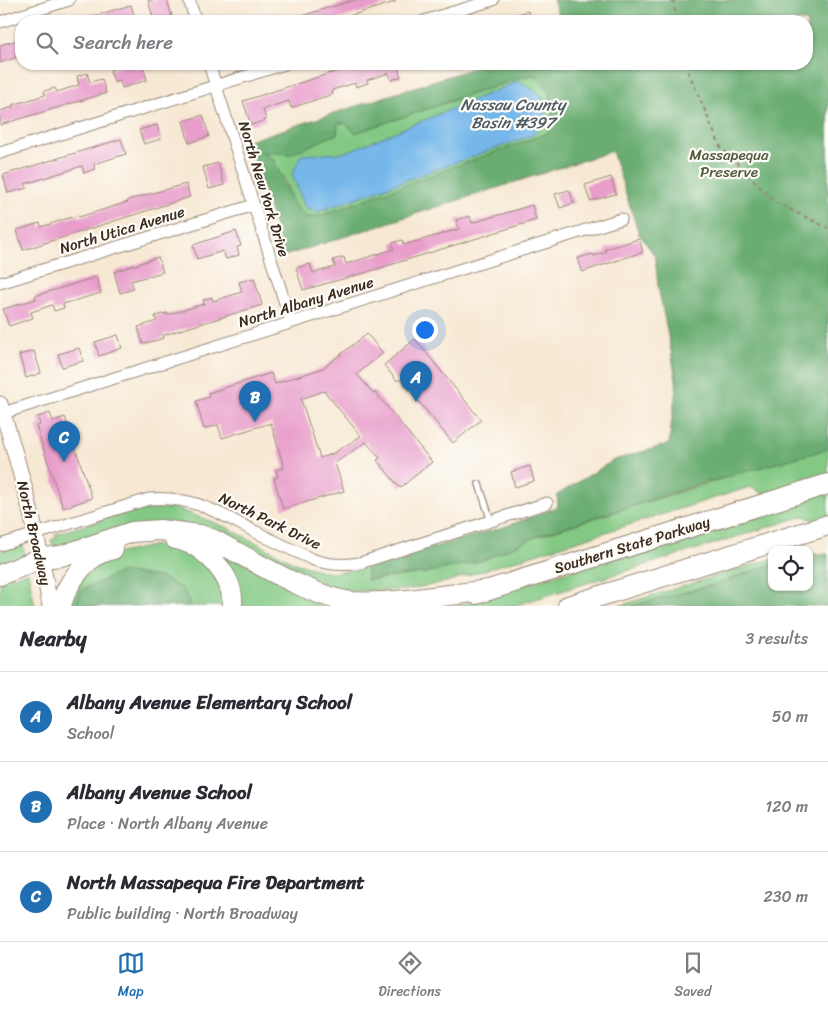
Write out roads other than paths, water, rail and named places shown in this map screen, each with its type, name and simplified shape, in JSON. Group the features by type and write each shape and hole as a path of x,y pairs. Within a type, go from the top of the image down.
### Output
{"highway":[{"path":"751,508 828,470"},
{"name":"Southern State Parkway","path":"436,606 828,484"},
{"path":"568,606 828,525"},
{"path":"0,575 42,558 61,556 132,532 160,530 200,535 214,540 298,584 351,602 374,603 489,590"},
{"path":"62,606 63,597 76,575 95,556 137,541 160,538 178,539 200,550 214,561 227,580 232,606"},
{"path":"787,546 828,538"},
{"path":"640,583 733,562 768,552"}],"main road":[{"name":"North Broadway","path":"1,410 16,456 36,534 50,606"}],"street":[{"path":"22,15 69,0"},
{"path":"189,0 194,15"},
{"path":"444,15 493,0"},
{"path":"0,22 15,17"},
{"name":"North New York Drive","path":"211,70 291,322"},
{"path":"0,153 265,70"},
{"name":"North Utica Avenue","path":"0,284 254,204"},
{"name":"North Albany Avenue","path":"1,410 621,219"},
{"name":"North Park Drive","path":"0,545 150,499 164,498 190,501 208,508 314,560 332,566 346,565 360,563 547,503"}],"lane":[{"path":"479,484 491,521"}],"water":[{"name":"Nassau County Basin #397","path":"519,81 542,96 547,120 533,135 317,212 305,207 292,174 302,155 344,153"}],"place":[{"name":"Albany Avenue Elementary School","path":"416,402"},
{"name":"Albany Avenue School","path":"255,422"},
{"name":"North Massapequa Fire Department","path":"64,462"}],"park label":[{"name":"Massapequa Preserve","path":"729,164"}]}
